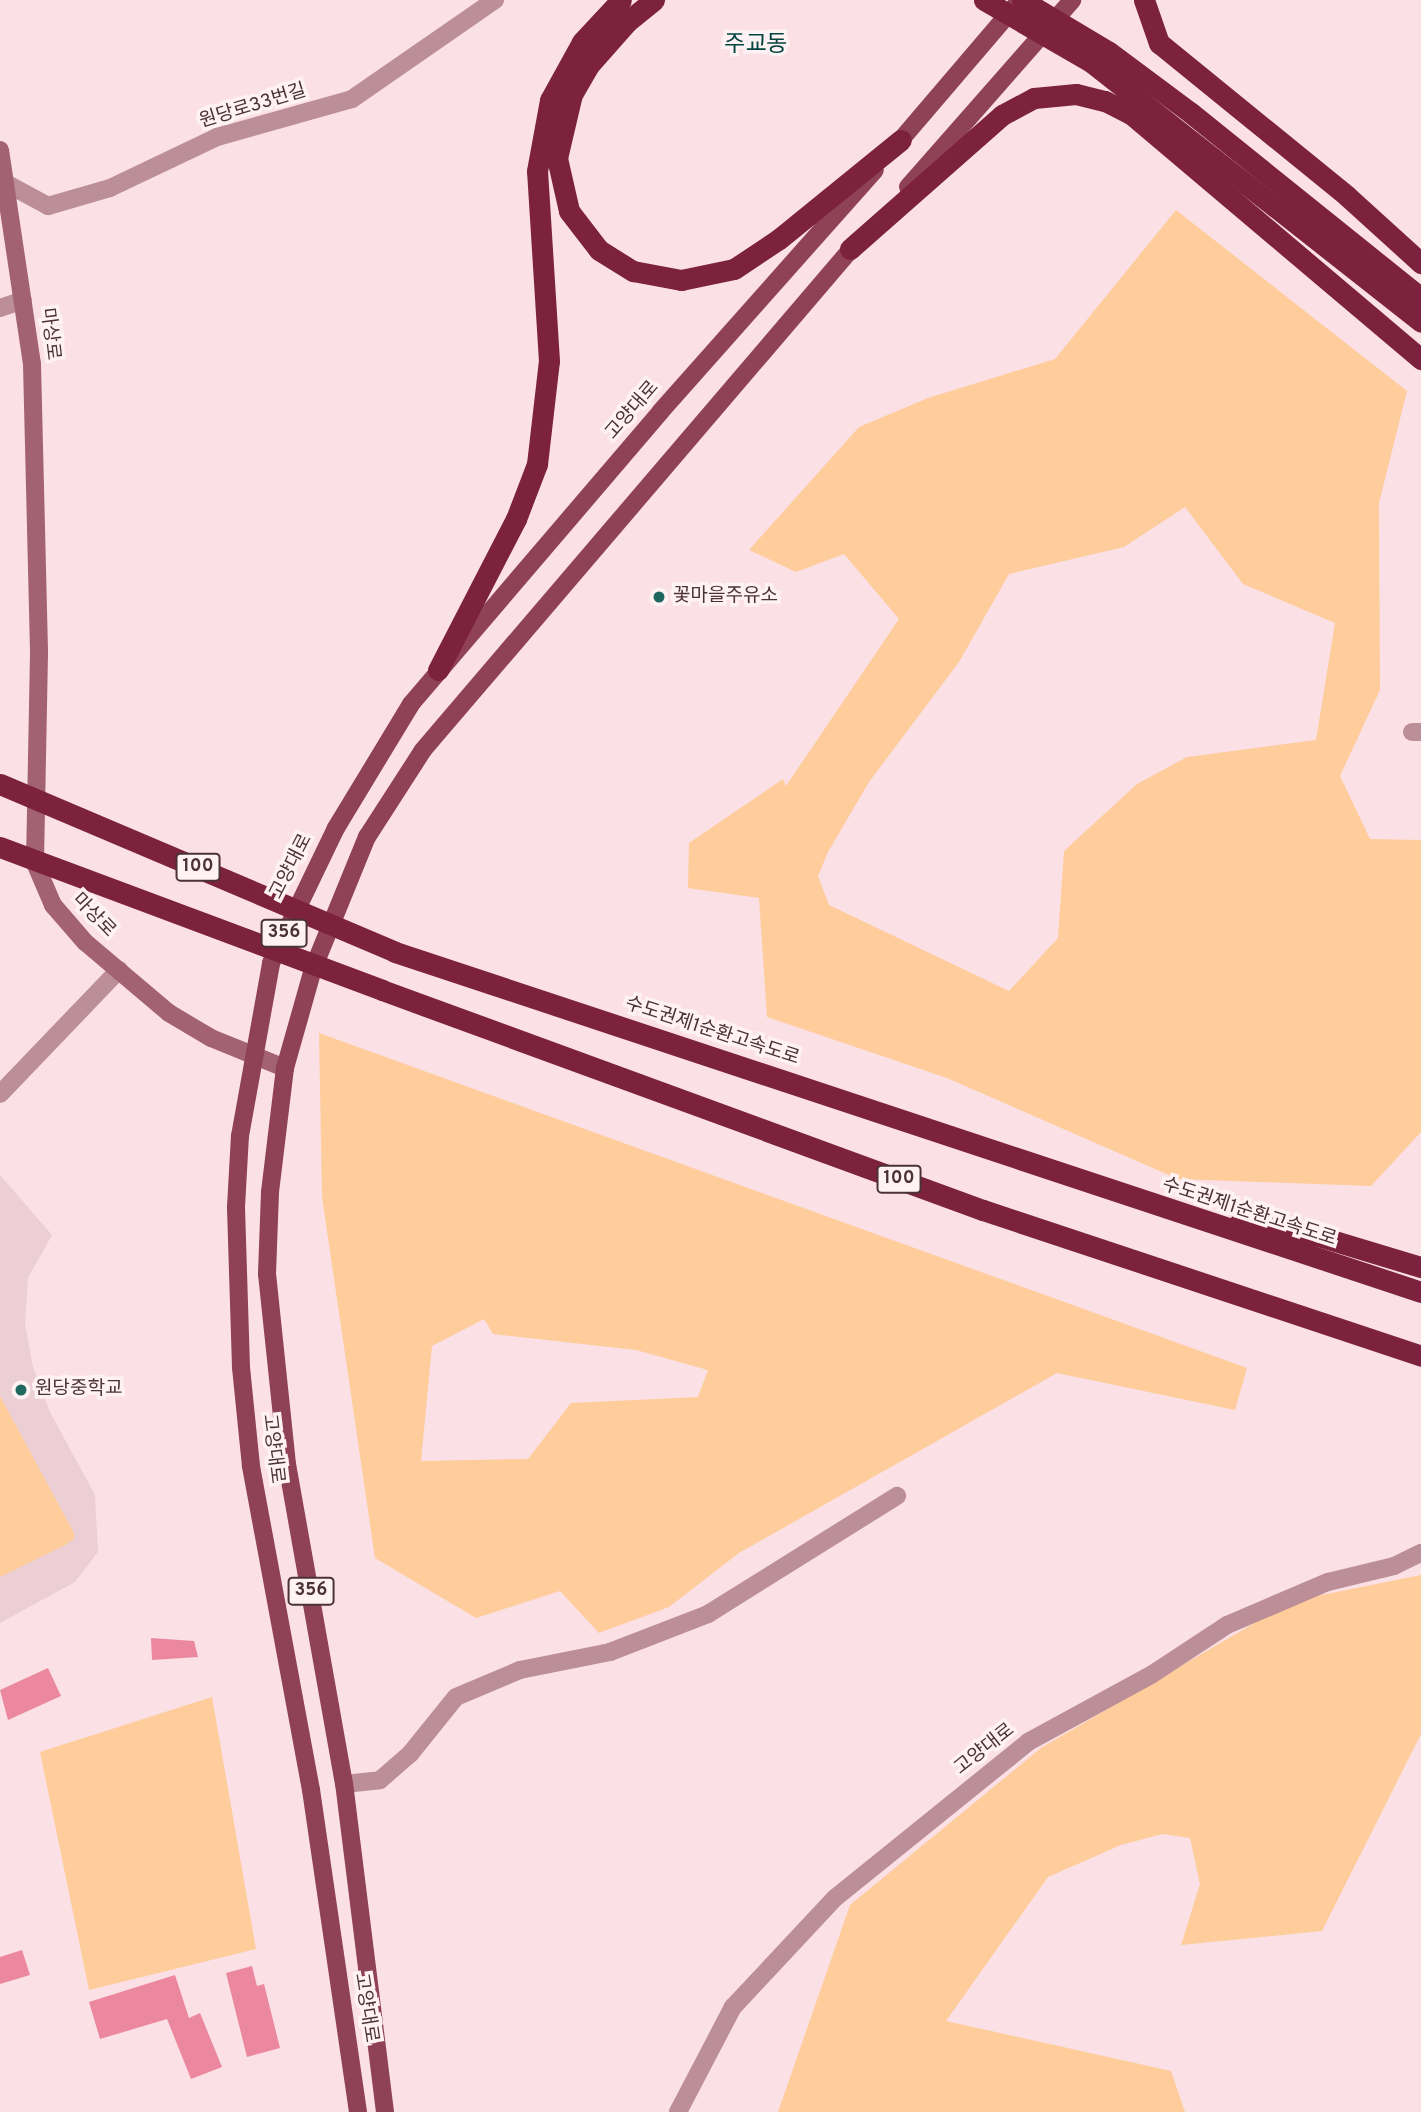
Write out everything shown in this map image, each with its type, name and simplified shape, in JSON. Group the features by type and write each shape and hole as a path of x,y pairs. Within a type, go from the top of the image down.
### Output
{"highway":[{"path":"438,670 516,519 537,464 548,361 537,170 550,100 582,42 621,0"},
{"path":"654,0 627,22 589,65 572,94 557,158 569,211 599,250 633,271 681,280 734,269 779,239 901,140"},
{"path":"984,0 1091,62 1421,322"},
{"path":"1021,0 1109,52 1191,113 1421,298"},
{"path":"1144,0 1159,43 1347,196 1421,263"},
{"path":"850,249 1002,115 1034,98 1076,94 1105,101 1131,114 1421,359"},
{"name":"수도권제1순환고속도로","path":"0,785 394,952 1157,1207 1421,1292"},
{"name":"100","path":"0,847 982,1210 1421,1356"},
{"path":"1157,1207 1318,1236 1421,1267"}],"main road":[{"name":"고양대로","path":"358,2112 311,1790 251,1466 245,1404 236,1207 240,1136 271,963 298,900 386,740 438,670 1021,0"},
{"name":"고양대로","path":"385,2112 344,1784 287,1464 267,1273 270,1192 285,1068 313,969 367,837 423,750 850,249 1072,0"}],"street":[{"name":"원당로33번길","path":"4,182 48,206 110,188 217,137 352,99 495,0"},
{"name":"마상로","path":"0,150 32,365 39,654 35,863 53,905 119,970 169,1013 285,1068"},
{"name":"마상로","path":"0,308 23,300"},
{"path":"0,1094 119,970"},
{"path":"344,1784 380,1780 410,1754 456,1697 520,1670 610,1653 708,1614 897,1496"},
{"name":"고양대로","path":"678,2112 733,2007 835,1898 1028,1742 1151,1675 1227,1625 1328,1582 1394,1566 1421,1553"}],"shaded area":[{"path":"1176,210 1407,391 1379,503 1380,690 1340,776 1370,839 1421,840 1421,1132 1371,1186 1178,1179 947,1078 767,1017 759,898 688,888 689,843 783,779 786,786 899,619 844,554 796,572 749,550 859,427 928,398 1055,359","holes":["1185,507 1243,584 1335,623 1316,740 1187,757 1137,784 1064,851 1058,938 1009,991 829,905 818,876 828,852 869,782 959,662 1009,574 1124,547"]},
{"path":"319,1033 1247,1368 1235,1410 1057,1373 739,1553 669,1607 599,1633 560,1591 476,1618 375,1558 322,1197","holes":["484,1319 493,1334 636,1350 708,1370 698,1397 571,1403 528,1459 421,1461 432,1346"]},
{"name":"원당중학교","path":"0,1175 52,1235 28,1278 25,1324 33,1367 50,1412 95,1495 98,1552 75,1582 0,1623"},
{"path":"0,1396 74,1533 74,1539 0,1577"},
{"path":"1421,1575 1421,1734 1322,1931 1181,1945 1200,1884 1190,1838 1162,1834 1121,1845 1048,1877 946,2021 1171,2071 1185,2112 778,2112 850,1905 1041,1748 1292,1601"},
{"path":"212,1697 256,1949 89,1990 40,1752"}],"building":[{"path":"151,1638 194,1641 198,1657 152,1660"},
{"path":"48,1668 61,1696 8,1720 0,1690"},
{"path":"22,1950 30,1975 0,1984 0,1957"},
{"path":"252,1966 257,1986 264,1984 280,2048 247,2057 226,1973"},
{"path":"175,1975 189,2018 200,2013 222,2067 191,2079 167,2019 100,2039 89,2002"}],"place":[{"name":"꽃마을주유소","path":"659,597"},
{"name":"원당중학교","path":"21,1390"}],"district":[{"name":"주교동","path":"756,46"}]}
